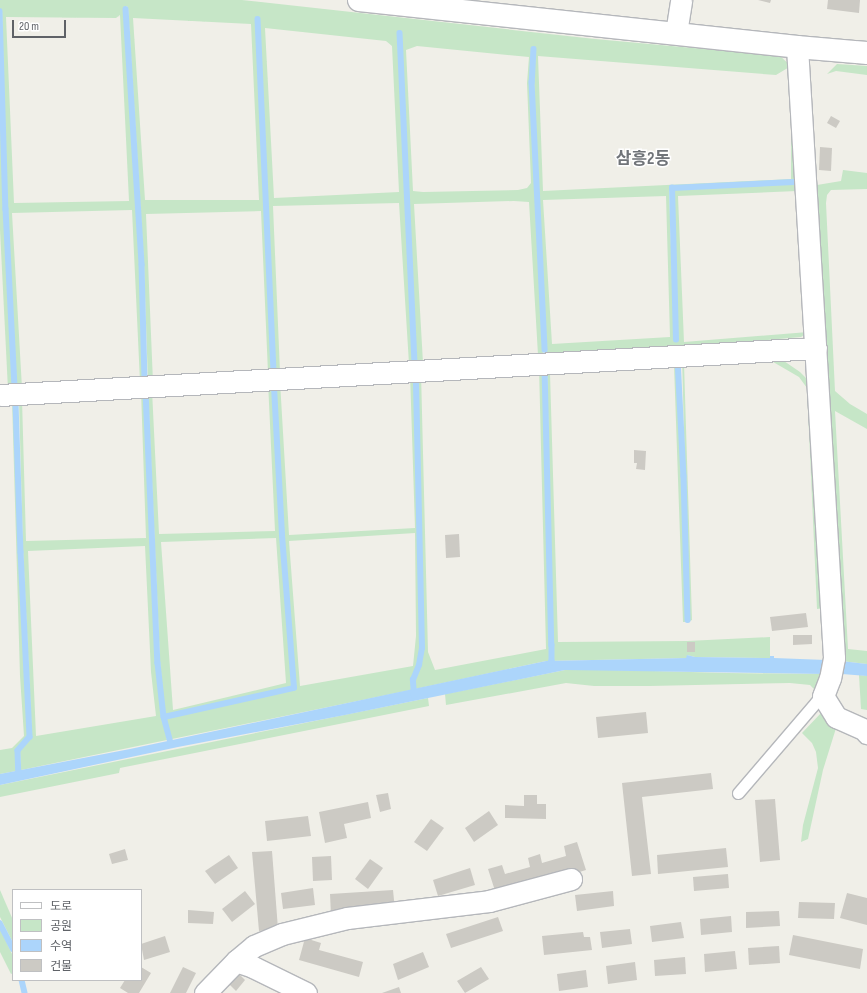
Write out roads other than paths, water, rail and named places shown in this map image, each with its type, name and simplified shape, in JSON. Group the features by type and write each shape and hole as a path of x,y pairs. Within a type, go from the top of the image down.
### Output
{"street":[{"path":"359,0 797,47 867,53"},
{"path":"676,33 681,0"},
{"path":"797,47 834,658 830,678 823,696 836,717 865,730 867,733"},
{"path":"0,395 816,348"},
{"path":"206,993 236,961 254,946 297,929 347,918 489,901 571,879"},
{"path":"236,961 253,967 306,993"}],"lane":[{"path":"738,793 816,702 823,696"}],"water":[{"path":"687,655 695,657 770,658 770,656 774,656 774,658 826,660 824,674 565,670 345,715 178,747 0,785 0,774 130,749 546,661 686,658"},
{"path":"841,661 867,664 867,676 842,674 838,671"}],"waterway":[{"path":"126,9 142,265 145,380"},
{"path":"0,11 6,209 15,386"},
{"path":"258,19 274,369"},
{"path":"400,33 415,361"},
{"path":"534,49 532,82 545,350"},
{"path":"676,340 672,188 794,182"},
{"path":"678,359 684,476 688,620"},
{"path":"545,368 552,645 552,661 549,666"},
{"path":"414,696 413,680 419,665 422,648 416,374"},
{"path":"164,717 294,688 282,535 274,385"},
{"path":"146,391 158,663 164,717 171,744"},
{"path":"16,403 21,552 30,737 18,751 19,776"},
{"path":"0,923 12,947"},
{"path":"22,981 25,993"}],"district":[{"name":"삼흥2동","path":"643,160"}]}
